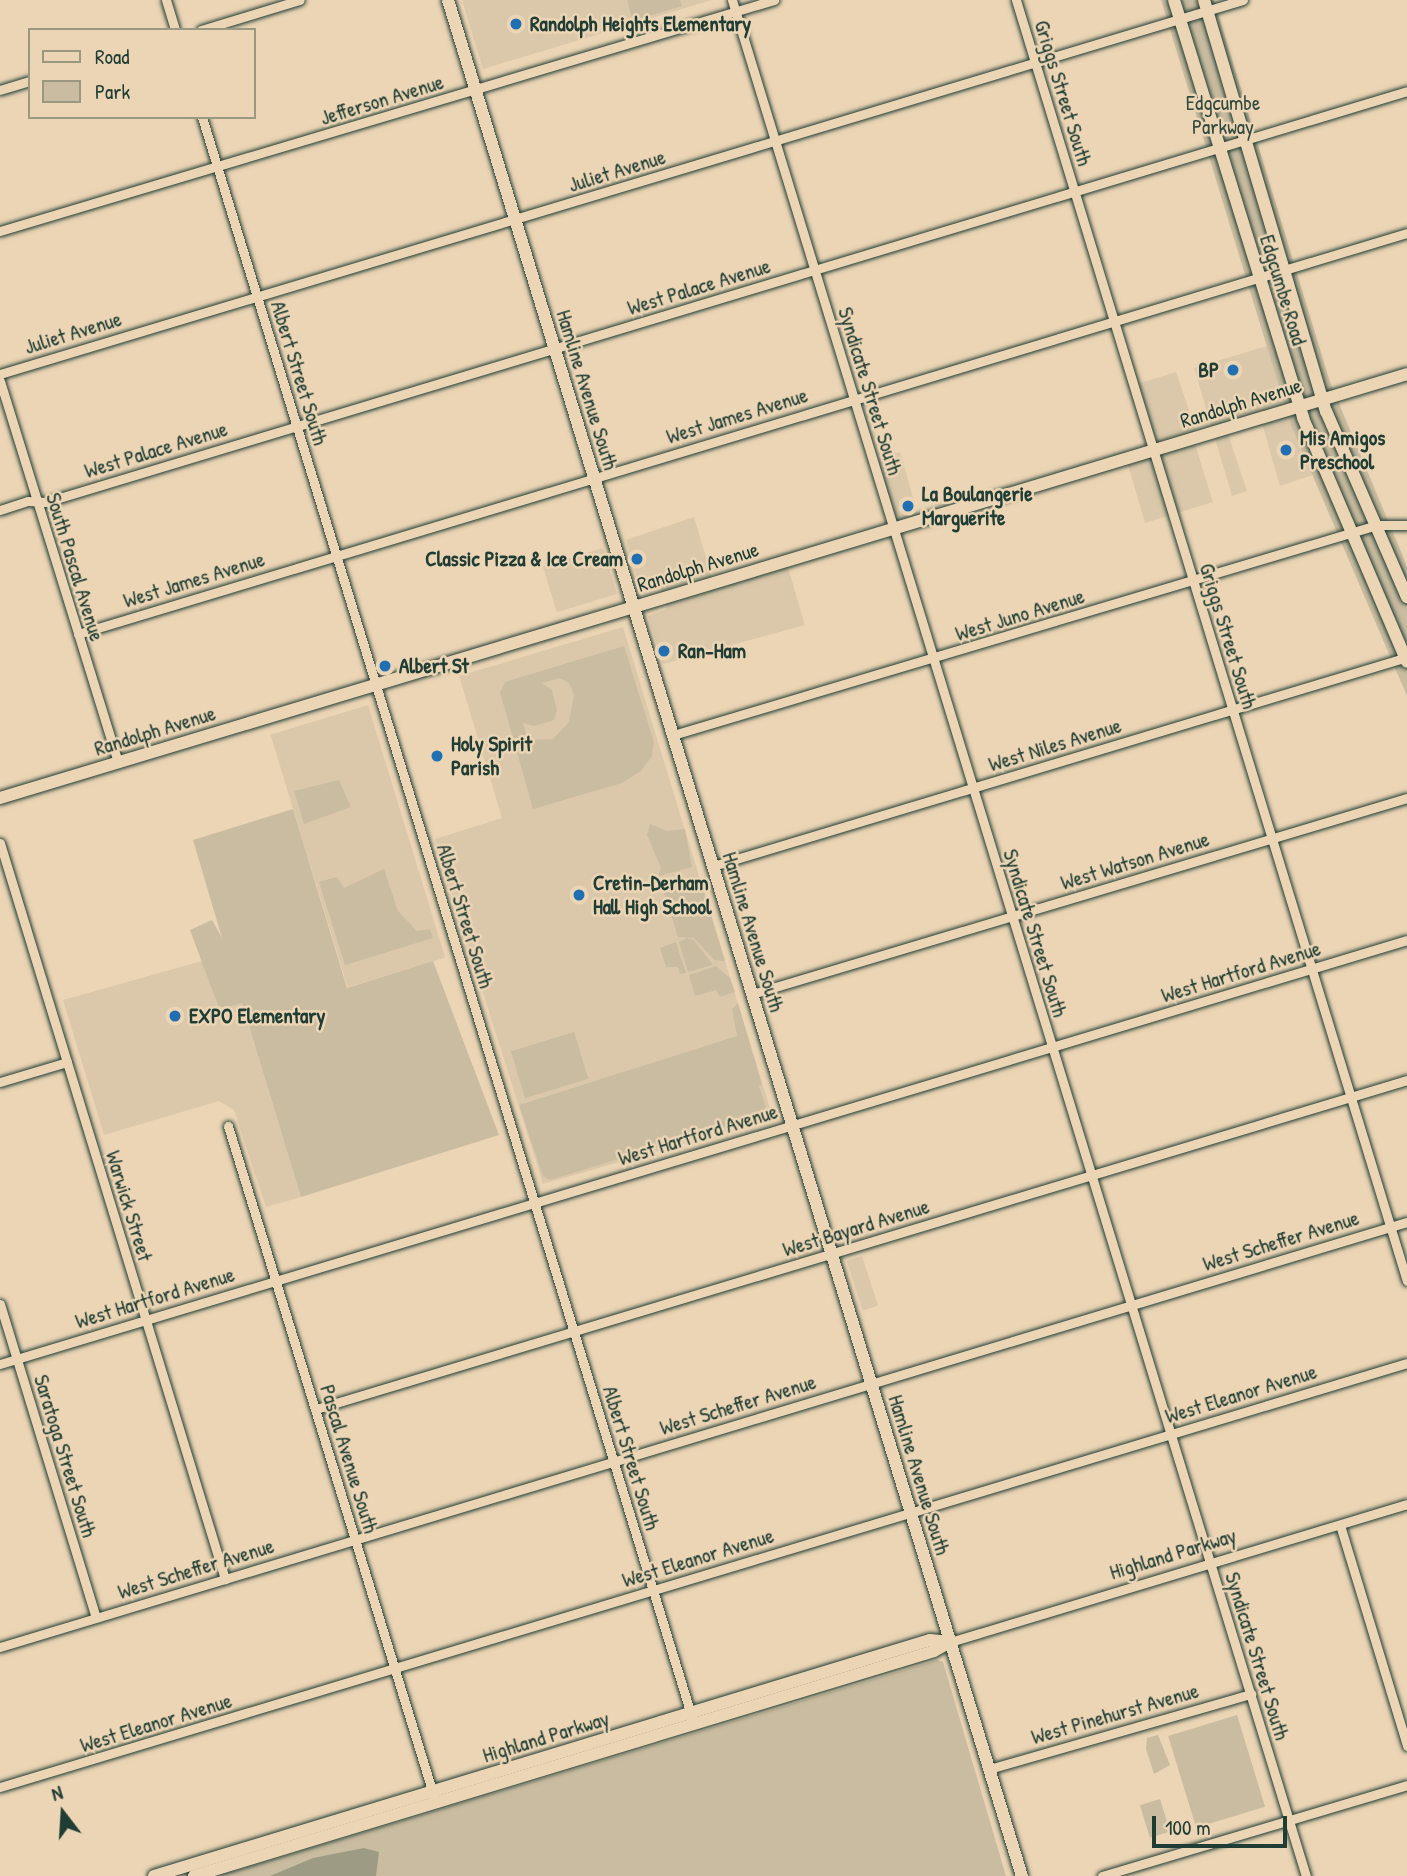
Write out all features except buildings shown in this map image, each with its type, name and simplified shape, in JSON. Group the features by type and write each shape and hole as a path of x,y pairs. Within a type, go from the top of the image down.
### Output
{"street":[{"path":"166,0 174,28"},
{"path":"208,28 300,0"},
{"name":"Hamline Avenue South","path":"448,0 1022,1876"},
{"name":"Syndicate Street South","path":"732,0 1307,1876"},
{"name":"Jefferson Avenue","path":"0,231 774,0"},
{"name":"Griggs Street South","path":"1016,0 1407,1281"},
{"name":"Edgcumbe Road","path":"1174,0 1299,406 1406,659"},
{"name":"Juliet Avenue","path":"0,374 1036,64 1180,20 1206,6 1243,0"},
{"name":"Edgcumbe Road","path":"1206,6 1323,399 1407,597"},
{"path":"0,90 28,82"},
{"name":"West Palace Avenue","path":"0,510 555,349 1407,91"},
{"name":"Albert Street South","path":"203,119 692,1718"},
{"name":"West James Avenue","path":"78,634 1407,233"},
{"name":"Randolph Avenue","path":"0,798 1407,374"},
{"name":"South Pascal Avenue","path":"0,381 118,763"},
{"name":"West Juno Avenue","path":"673,735 1377,525 1407,525"},
{"name":"West Niles Avenue","path":"713,866 1406,659"},
{"name":"West Watson Avenue","path":"752,994 1407,798"},
{"name":"Warwick Street","path":"0,843 225,1578"},
{"name":"West Hartford Avenue","path":"0,1364 1407,940"},
{"path":"0,1082 67,1062"},
{"name":"West Bayard Avenue","path":"316,1409 1407,1080"},
{"name":"Pascal Avenue South","path":"228,1126 434,1797"},
{"name":"West Scheffer Avenue","path":"0,1647 1407,1222"},
{"name":"Saratoga Street South","path":"0,1304 96,1618"},
{"name":"West Eleanor Avenue","path":"0,1787 1407,1363"},
{"name":"Highland Parkway","path":"194,1876 930,1640 950,1642 1407,1504"},
{"path":"1340,1525 1407,1746"},
{"name":"West Pinehurst Avenue","path":"989,1769 1251,1693"},
{"path":"1102,1876 1407,1785"},
{"name":"Highland Parkway","path":"154,1876 434,1797"}],"shaded area":[{"path":"462,0 712,0 483,69"},
{"path":"1267,346 1313,475 1280,486 1261,420 1227,431 1247,491 1232,496 1194,368"},
{"path":"1176,372 1199,439 1194,441 1213,502 1145,523 1126,458 1154,450 1134,385"},
{"path":"900,452 920,521 893,529 873,460"},
{"path":"694,517 714,584 786,561 805,625 663,664 648,616 667,609 660,585 641,590 626,540"},
{"path":"603,548 617,594 557,612 543,566"},
{"name":"Cretin-Derham Hall High School","path":"623,627 773,1118 543,1184 435,839 502,818 459,676"},
{"path":"368,705 445,957 348,987 270,735"},
{"path":"227,954 301,1197 266,1207 234,1110 219,1101 104,1135 63,1000"},
{"path":"862,1256 878,1305 863,1310 847,1261"},
{"path":"364,1848 379,1852 376,1876 270,1876 313,1858"}],"green space":[{"path":"627,0 680,0 682,6 633,21"},
{"name":"Edgcumbe Parkway","path":"1161,0 1214,0 1330,382 1407,566 1407,696 1291,425"},
{"path":"624,646 654,742 652,756 641,771 622,783 533,809 500,692 505,682","holes":["559,678 569,683 574,695 569,722 553,739 528,740 523,723 534,726 554,720 557,711 552,690 542,683"]},
{"path":"339,780 351,807 304,824 294,791"},
{"path":"293,809 347,988 433,961 499,1135 301,1197 242,1003 225,1008 218,1005 190,930 212,920 222,938 193,840"},
{"path":"650,824 667,831 685,829 692,867 658,876 661,868 647,835"},
{"path":"384,869 398,911 417,931 430,929 433,938 345,965 319,882 337,877 344,888"},
{"path":"694,876 700,878 725,961 714,960 694,938 678,937 662,886"},
{"path":"687,938 694,940 713,965 688,972 679,942"},
{"path":"676,942 686,973 680,974 678,967 666,967 660,948"},
{"path":"716,966 730,978 735,992 720,997 716,990 695,996 689,975"},
{"path":"738,1003 762,1085 759,1086 766,1108 763,1115 550,1180 543,1176 519,1105 737,1036 732,1009"},
{"path":"574,1032 588,1079 525,1098 511,1051"},
{"path":"937,1660 943,1662 1006,1876 219,1876"},
{"path":"1237,1715 1265,1807 1196,1828 1168,1736"},
{"path":"1158,1735 1170,1765 1154,1774 1146,1749 1147,1738"},
{"path":"1160,1799 1170,1832 1150,1838 1140,1805"}],"place":[{"name":"Randolph Heights Elementary","path":"516,24"},
{"name":"BP","path":"1233,370"},
{"name":"Mis Amigos Preschool","path":"1286,450"},
{"name":"La Boulangerie Marguerite","path":"908,506"},
{"name":"Classic Pizza & Ice Cream","path":"637,559"},
{"name":"Ran-Ham","path":"664,651"},
{"name":"Albert St","path":"385,666"},
{"name":"Holy Spirit Parish","path":"437,756"},
{"name":"Cretin-Derham Hall High School","path":"579,895"},
{"name":"EXPO Elementary","path":"175,1016"}]}
